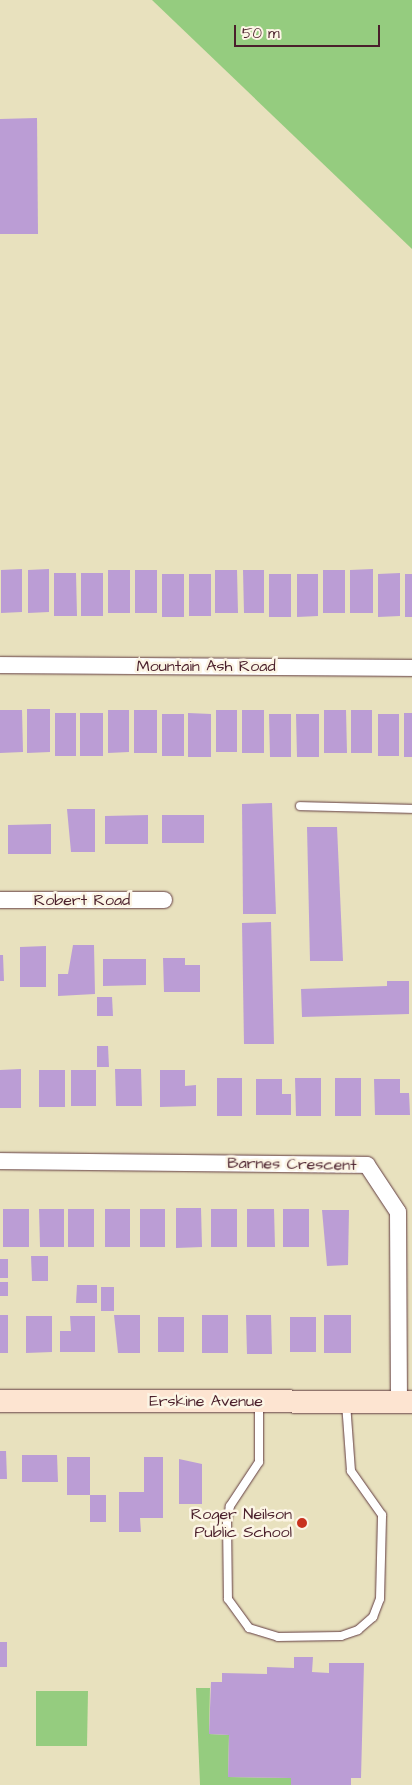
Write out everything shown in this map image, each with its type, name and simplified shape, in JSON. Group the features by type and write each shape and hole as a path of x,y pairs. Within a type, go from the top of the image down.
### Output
{"street":[{"name":"Mountain Ash Road","path":"0,665 412,668"},
{"name":"Robert Road","path":"0,900 164,900"},
{"name":"Barnes Crescent","path":"0,1161 367,1165 398,1212 406,1402"},
{"name":"Erskine Avenue","path":"0,1401 406,1402"}],"lane":[{"path":"300,806 412,808"},
{"path":"259,1401 259,1462 230,1506 227,1521 228,1599 249,1628 278,1637 342,1636 358,1630 373,1617 380,1599 382,1515 351,1471 346,1402"}],"green space":[{"path":"152,0 412,0 412,249"},
{"path":"196,1688 210,1688 209,1734 229,1735 228,1777 291,1778 291,1785 200,1785"},
{"path":"36,1691 88,1691 87,1746 36,1746"}],"building":[{"path":"37,118 38,234 0,234 0,119"},
{"path":"22,569 22,612 1,613 1,570"},
{"path":"49,569 49,612 28,613 28,570"},
{"path":"373,569 373,613 350,613 350,570"},
{"path":"108,570 130,570 130,613 108,613"},
{"path":"135,570 157,570 157,613 135,613"},
{"path":"215,570 237,570 238,613 215,613"},
{"path":"243,570 264,570 264,613 244,613"},
{"path":"323,570 345,570 345,613 323,613"},
{"path":"54,573 76,573 77,616 54,616"},
{"path":"81,573 103,573 103,616 81,616"},
{"path":"400,573 400,616 378,617 378,574"},
{"path":"162,574 184,574 184,617 162,617"},
{"path":"189,574 211,574 211,616 189,616"},
{"path":"269,574 291,574 291,617 269,617"},
{"path":"297,574 318,574 318,616 297,617"},
{"path":"405,574 412,574 412,617 405,617"},
{"path":"27,709 50,709 50,752 27,753"},
{"path":"0,710 22,710 23,752 0,753"},
{"path":"108,710 129,710 129,752 108,753"},
{"path":"134,710 157,710 157,753 134,753"},
{"path":"216,710 237,710 237,752 216,752"},
{"path":"242,710 264,710 264,753 242,753"},
{"path":"324,710 346,710 347,753 324,753"},
{"path":"351,710 372,710 372,753 351,753"},
{"path":"55,713 76,713 76,756 55,756"},
{"path":"80,713 103,713 103,756 80,756"},
{"path":"188,713 211,714 211,757 188,757"},
{"path":"404,713 412,713 412,757 404,757"},
{"path":"162,714 184,714 184,756 162,756"},
{"path":"269,714 291,714 291,757 270,757"},
{"path":"296,714 319,714 319,757 297,757"},
{"path":"378,714 399,714 399,756 378,756"},
{"path":"272,803 276,914 243,914 242,804"},
{"path":"67,809 95,809 95,852 71,852"},
{"path":"148,815 148,844 105,844 105,816"},
{"path":"162,815 204,815 204,843 162,843"},
{"path":"51,824 51,854 8,854 8,825"},
{"path":"307,827 337,827 343,961 310,961"},
{"path":"271,922 274,1044 244,1044 242,923"},
{"path":"73,945 94,945 95,994 58,996 58,974 68,974"},
{"path":"46,946 46,987 20,987 20,947"},
{"path":"0,955 3,955 4,981 0,981"},
{"path":"163,958 185,958 185,965 200,965 200,992 164,992"},
{"path":"103,959 146,959 146,985 103,986"},
{"path":"387,981 409,981 409,1014 302,1017 301,989 387,986"},
{"path":"97,997 112,997 113,1016 97,1016"},
{"path":"97,1046 108,1046 109,1067 97,1067"},
{"path":"21,1069 21,1108 0,1108 0,1070"},
{"path":"115,1069 141,1069 142,1106 116,1106"},
{"path":"39,1070 65,1070 65,1107 39,1107"},
{"path":"71,1070 96,1070 96,1106 71,1106"},
{"path":"160,1070 185,1070 185,1086 196,1085 196,1106 160,1107"},
{"path":"217,1078 242,1078 242,1116 217,1116"},
{"path":"295,1078 321,1078 321,1116 296,1116"},
{"path":"335,1078 361,1078 361,1116 335,1116"},
{"path":"256,1079 282,1079 282,1094 291,1094 291,1115 256,1115"},
{"path":"374,1079 400,1079 400,1093 409,1093 410,1115 375,1115"},
{"path":"176,1208 201,1208 202,1247 176,1248"},
{"path":"3,1209 29,1209 29,1247 3,1247"},
{"path":"39,1209 64,1209 64,1247 40,1247"},
{"path":"68,1209 94,1209 94,1247 68,1247"},
{"path":"105,1209 130,1209 130,1247 105,1247"},
{"path":"140,1209 165,1209 165,1247 140,1247"},
{"path":"211,1209 237,1209 237,1247 211,1247"},
{"path":"247,1209 274,1209 275,1247 247,1247"},
{"path":"283,1209 309,1209 309,1247 283,1247"},
{"path":"322,1210 349,1210 348,1265 327,1266"},
{"path":"31,1256 48,1256 48,1281 32,1281"},
{"path":"0,1259 8,1259 8,1278 0,1278"},
{"path":"0,1282 8,1282 8,1296 0,1296"},
{"path":"77,1285 97,1285 97,1303 76,1303"},
{"path":"101,1287 114,1287 114,1311 101,1311"},
{"path":"0,1315 8,1315 8,1353 0,1353"},
{"path":"114,1315 140,1315 140,1353 118,1353"},
{"path":"202,1315 228,1315 228,1353 202,1353"},
{"path":"246,1315 271,1315 272,1354 247,1354"},
{"path":"324,1315 351,1315 351,1353 324,1353"},
{"path":"26,1316 52,1316 52,1352 26,1353"},
{"path":"70,1316 95,1316 95,1352 60,1352 60,1331 71,1331"},
{"path":"158,1317 184,1317 184,1352 158,1352"},
{"path":"290,1317 316,1317 316,1352 290,1352"},
{"path":"0,1451 6,1451 7,1479 0,1479"},
{"path":"22,1455 57,1455 58,1482 22,1482"},
{"path":"67,1457 90,1457 90,1495 67,1495"},
{"path":"144,1457 163,1457 163,1518 140,1518 141,1532 119,1532 119,1492 144,1492"},
{"path":"179,1459 202,1464 202,1504 179,1504"},
{"path":"90,1495 106,1495 106,1522 90,1522"},
{"path":"0,1642 7,1642 7,1667 0,1667"},
{"path":"294,1657 313,1657 312,1672 329,1673 329,1663 364,1663 361,1778 351,1778 351,1785 291,1785 291,1778 228,1777 229,1735 209,1734 211,1682 222,1682 222,1673 267,1674 267,1667 294,1668"}],"place":[{"name":"Roger Neilson Public School","path":"302,1523"}]}
